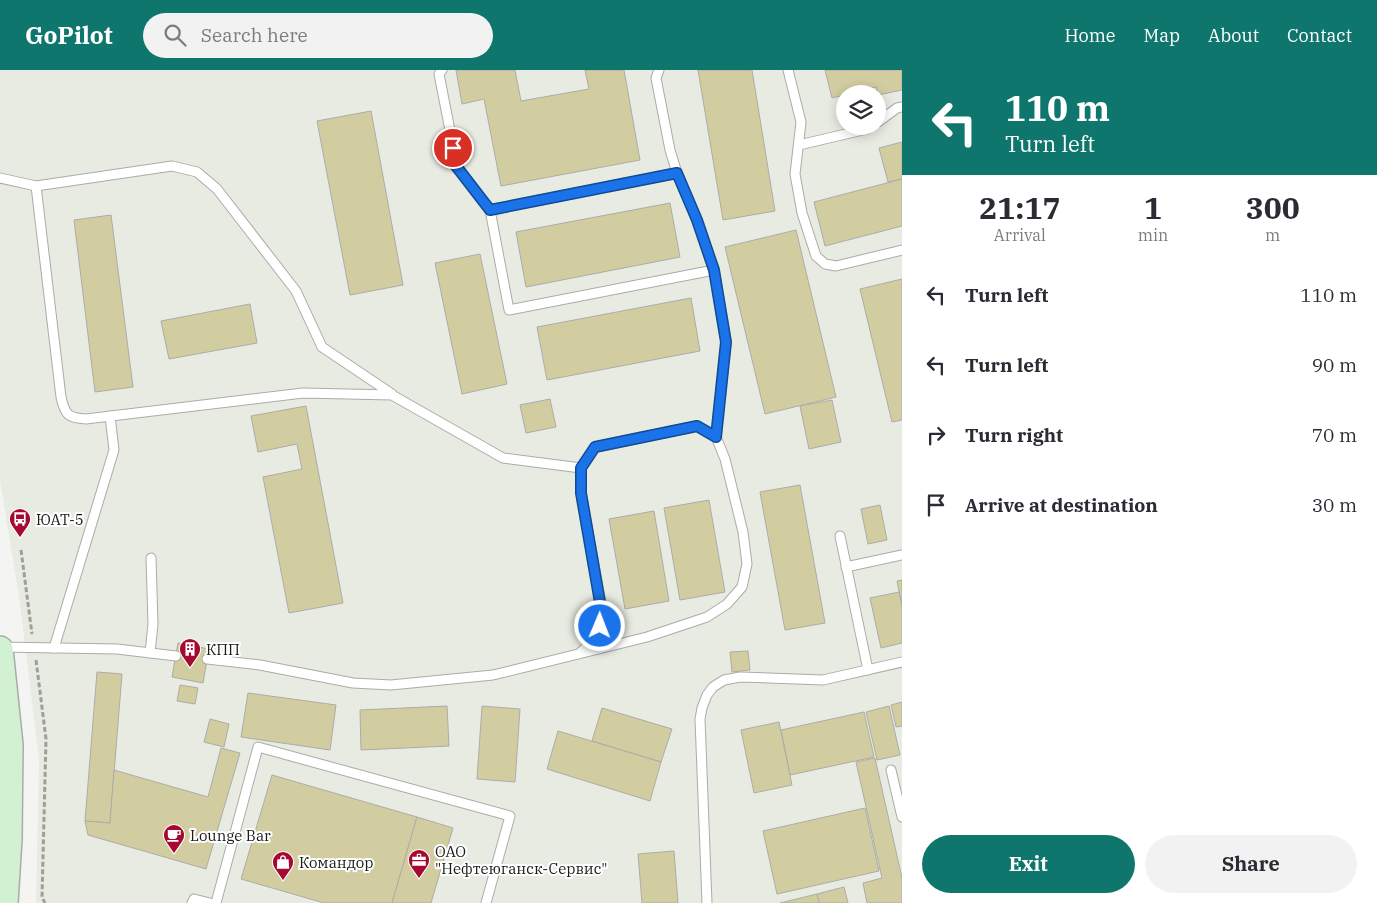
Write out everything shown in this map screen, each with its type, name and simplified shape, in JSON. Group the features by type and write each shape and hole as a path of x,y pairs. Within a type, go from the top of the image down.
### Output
{"street":[{"path":"0,648 10,744 10,813 5,903"}],"lane":[{"path":"442,70 439,74 456,166 490,210 509,310 714,270"},
{"path":"207,659 260,665 353,683 391,685 493,675 647,637 707,618 727,604 742,587 747,564 743,532 725,459 716,437 726,342 714,270 670,150 656,78 658,70"},
{"path":"788,70 802,122 796,174 802,213 816,256 825,264 836,266 902,250"},
{"path":"886,116 897,108 902,107"},
{"path":"799,145 842,135"},
{"path":"0,178 36,186 172,166 197,172 217,188 296,292 322,347 392,394 503,458 581,468"},
{"path":"490,210 677,173"},
{"path":"36,186 61,397 64,410 73,418 86,419 303,393 392,394"},
{"path":"54,648 114,450 110,416"},
{"path":"579,654 593,640 600,626 602,614 581,493 581,468 595,447 697,426 716,437"},
{"path":"840,536 868,670"},
{"path":"846,567 902,555"},
{"path":"150,653 153,624 151,558"},
{"path":"0,648 117,650 176,656"},
{"path":"707,903 700,719 707,695 713,687 724,680 740,677 823,680 902,662"},
{"path":"216,903 258,747 510,816 486,903"},
{"path":"890,770 902,817"},
{"path":"192,903 194,899 210,903"}],"path":[{"path":"21,550 46,739 42,897 45,903"}],"shaded area":[{"path":"0,70 902,70 902,903 36,903 39,759 19,597 0,480"}],"building":[{"path":"456,70 515,70 521,101 589,89 585,70 624,70 640,160 501,186 484,99 462,104"},
{"path":"698,70 752,70 775,211 723,220"},
{"path":"825,70 902,70 902,90 886,93 886,85 836,85 836,97 832,98"},
{"path":"371,111 403,285 350,295 317,121"},
{"path":"902,142 902,179 888,182 879,148"},
{"path":"902,179 902,226 825,246 814,202"},
{"path":"670,203 680,257 526,287 516,232"},
{"path":"111,215 133,387 95,392 74,220"},
{"path":"796,230 836,397 765,414 725,247"},
{"path":"480,254 507,384 462,394 435,263"},
{"path":"902,279 902,420 892,422 860,289"},
{"path":"691,298 700,351 547,380 537,327"},
{"path":"250,304 257,343 169,359 161,321"},
{"path":"550,399 556,427 526,433 520,405"},
{"path":"832,400 841,442 809,449 800,406"},
{"path":"306,406 343,603 289,613 263,477 302,469 297,444 258,452 251,416"},
{"path":"800,485 825,623 785,630 760,492"},
{"path":"709,500 725,592 680,600 664,508"},
{"path":"880,505 887,540 868,544 861,509"},
{"path":"654,511 669,601 625,609 609,519"},
{"path":"902,580 902,606 897,581"},
{"path":"899,592 902,606 902,643 881,648 870,598"},
{"name":"КПП","path":"178,643 209,649 203,683 172,677"},
{"path":"748,651 750,670 732,672 730,652"},
{"path":"97,672 122,674 110,823 85,821"},
{"path":"180,685 198,688 195,704 177,701"},
{"path":"248,693 336,705 330,750 241,737"},
{"path":"902,702 902,726 896,727 891,705"},
{"path":"447,706 449,746 361,750 360,710"},
{"path":"482,706 520,709 515,782 477,779"},
{"path":"889,706 900,755 877,760 866,712"},
{"path":"602,708 672,729 661,762 592,741"},
{"path":"864,712 874,757 790,775 781,730"},
{"path":"210,719 229,724 224,747 204,742"},
{"path":"779,722 792,785 754,793 741,730"},
{"path":"558,731 661,762 650,801 547,769"},
{"path":"221,748 240,753 206,869 88,835 85,821 110,823 114,770 208,797"},
{"path":"875,758 902,878 902,903 867,903 863,883 882,878 856,762"},
{"path":"272,775 417,817 392,903 324,903 241,879"},
{"path":"865,808 879,871 777,894 763,831"},
{"name":"ОАО \"Нефтеюганск-Сервис\"","path":"417,817 453,828 431,903 392,903"},
{"path":"674,851 678,903 642,903 638,854"},
{"path":"844,887 848,903 819,903 817,894"},
{"path":"817,894 819,903 780,903"}],"place":[{"name":"ЮАТ-5","path":"20,538"},
{"name":"КПП","path":"190,668"},
{"name":"Lounge Bar","path":"174,854"},
{"name":"ОАО \"Нефтеюганск-Сервис\"","path":"419,879"},
{"name":"Командор","path":"283,881"}],"route":[{"path":"453,148 456,166 490,210 677,173 697,220 714,270 726,342 716,437 697,426 595,447 581,468 581,493 602,614 600,626"}]}
